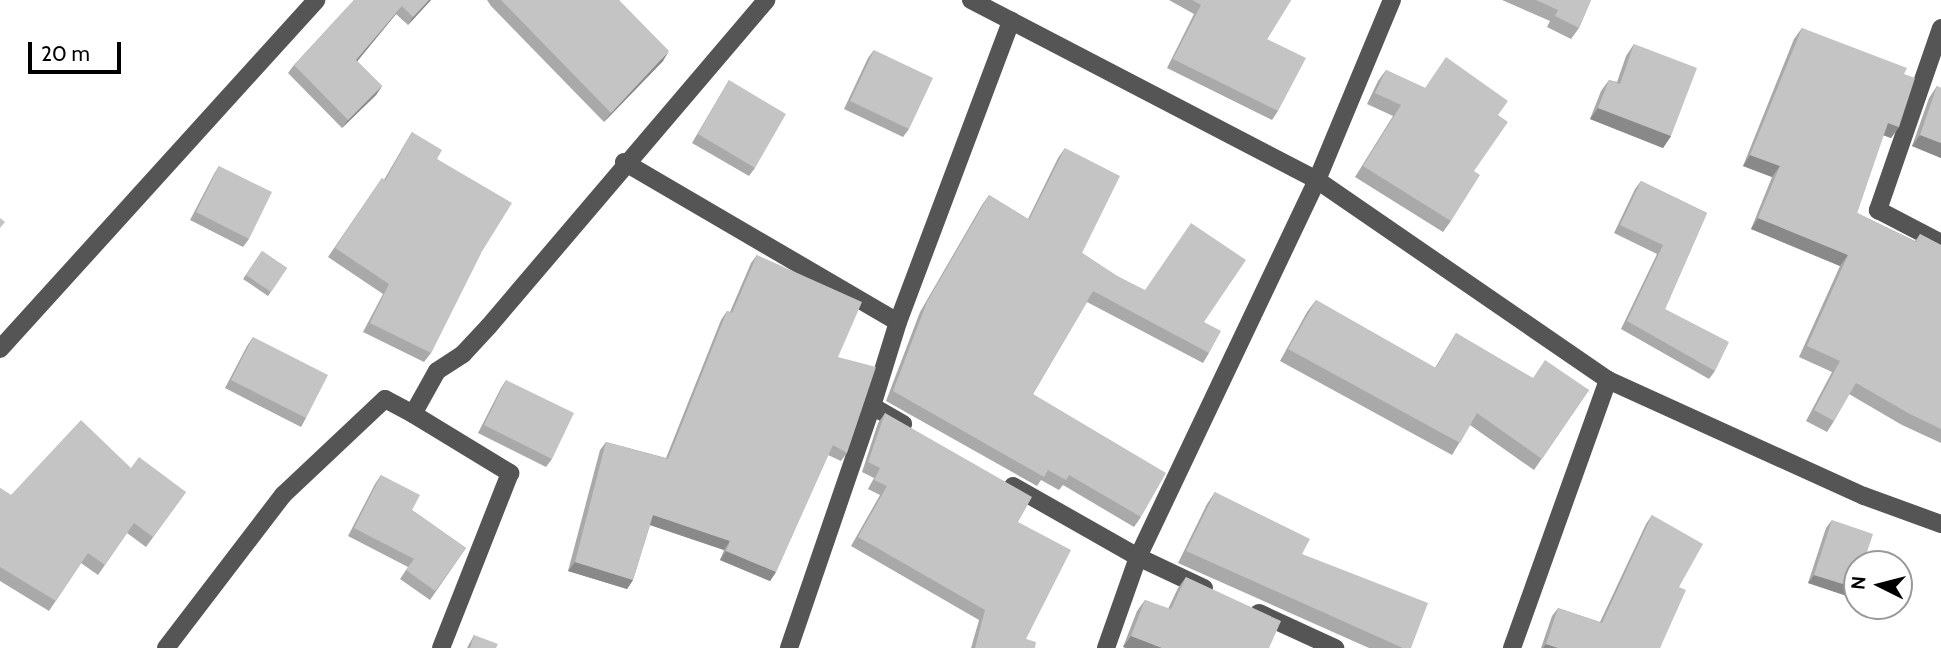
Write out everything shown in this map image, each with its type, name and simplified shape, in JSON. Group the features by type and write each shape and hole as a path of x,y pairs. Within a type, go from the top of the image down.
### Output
{"street":[{"path":"0,349 317,0"},
{"path":"413,414 436,371 463,354 489,326 624,162 766,0"},
{"path":"971,0 1317,180 1608,380 1864,496 1941,524"},
{"path":"1106,648 1138,557 1317,180 1392,0"},
{"path":"789,648 898,322 1011,21"},
{"path":"1941,28 1878,209 1941,243"},
{"path":"624,162 898,322"},
{"path":"1512,648 1608,380"},
{"path":"166,648 283,495 385,400 510,473 441,648"},
{"path":"872,406 921,434"},
{"path":"993,475 1138,557 1335,648"}],"building":[{"path":"354,0 429,0 413,17 402,6 356,60 382,86 348,120 294,65"},
{"path":"501,0 619,0 669,51 611,113"},
{"path":"1192,0 1291,0 1267,39 1306,58 1278,111 1173,59 1201,5"},
{"path":"1536,0 1591,0 1579,28 1555,16 1558,10"},
{"path":"1802,28 1907,68 1904,74 1915,78 1899,127 1888,123 1857,213 1916,242 1920,234 1941,245 1941,429 1856,383 1834,421 1814,410 1840,361 1807,346 1848,255 1758,218 1780,166 1750,155"},
{"path":"1634,44 1697,68 1671,136 1598,108 1609,80 1620,84"},
{"path":"874,50 933,78 909,129 850,101"},
{"path":"1446,57 1508,101 1498,115 1508,122 1474,171 1480,175 1451,221 1363,166 1401,105 1375,93 1386,70 1425,88"},
{"path":"729,80 786,114 755,168 698,134"},
{"path":"1937,86 1941,88 1941,143 1920,135"},
{"path":"412,132 442,150 437,159 512,203 481,253 431,353 370,323 389,284 335,248 382,178 385,181"},
{"path":"1065,148 1120,176 1082,253 1117,276 1145,290 1191,223 1246,260 1204,322 1221,331 1209,353 1093,291 1033,394 1166,473 1141,517 1069,475 1066,480 1048,470 1044,477 893,391 927,302 989,195 1029,220"},
{"path":"219,166 272,192 249,239 196,212"},
{"path":"1641,181 1707,213 1665,309 1729,342 1715,371 1627,321 1663,245 1620,225"},
{"path":"262,251 287,268 271,292 246,275"},
{"path":"757,255 862,302 838,357 876,367 847,453 833,445 776,572 726,551 730,541 653,515 633,580 575,562 606,442 668,459 727,311 732,313"},
{"path":"1316,300 1436,368 1456,333 1533,378 1545,360 1589,390 1542,459 1477,413 1460,443 1288,349"},
{"path":"253,337 328,375 306,418 231,380"},
{"path":"506,380 574,413 552,459 484,425"},
{"path":"885,413 1032,497 1018,522 1071,550 1026,639 1036,642 1035,648 975,648 985,610 858,537 887,486 874,480 880,468 868,462"},
{"path":"81,420 131,468 139,457 186,492 153,537 134,523 105,565 88,553 56,601 0,567 0,488 11,495"},
{"path":"381,475 420,495 412,510 466,548 435,591 406,570 414,559 354,528"},
{"path":"1215,492 1310,539 1302,554 1428,603 1411,648 1403,648 1186,551"},
{"path":"1652,515 1703,544 1679,587 1686,590 1660,648 1558,648 1546,644 1558,608 1602,623"},
{"path":"1832,520 1873,534 1868,550 1843,550 1843,584 1814,575"},
{"path":"1186,577 1281,621 1269,648 1162,648 1131,636 1145,600 1171,609"},
{"path":"474,635 498,644 496,648 470,648"}]}
